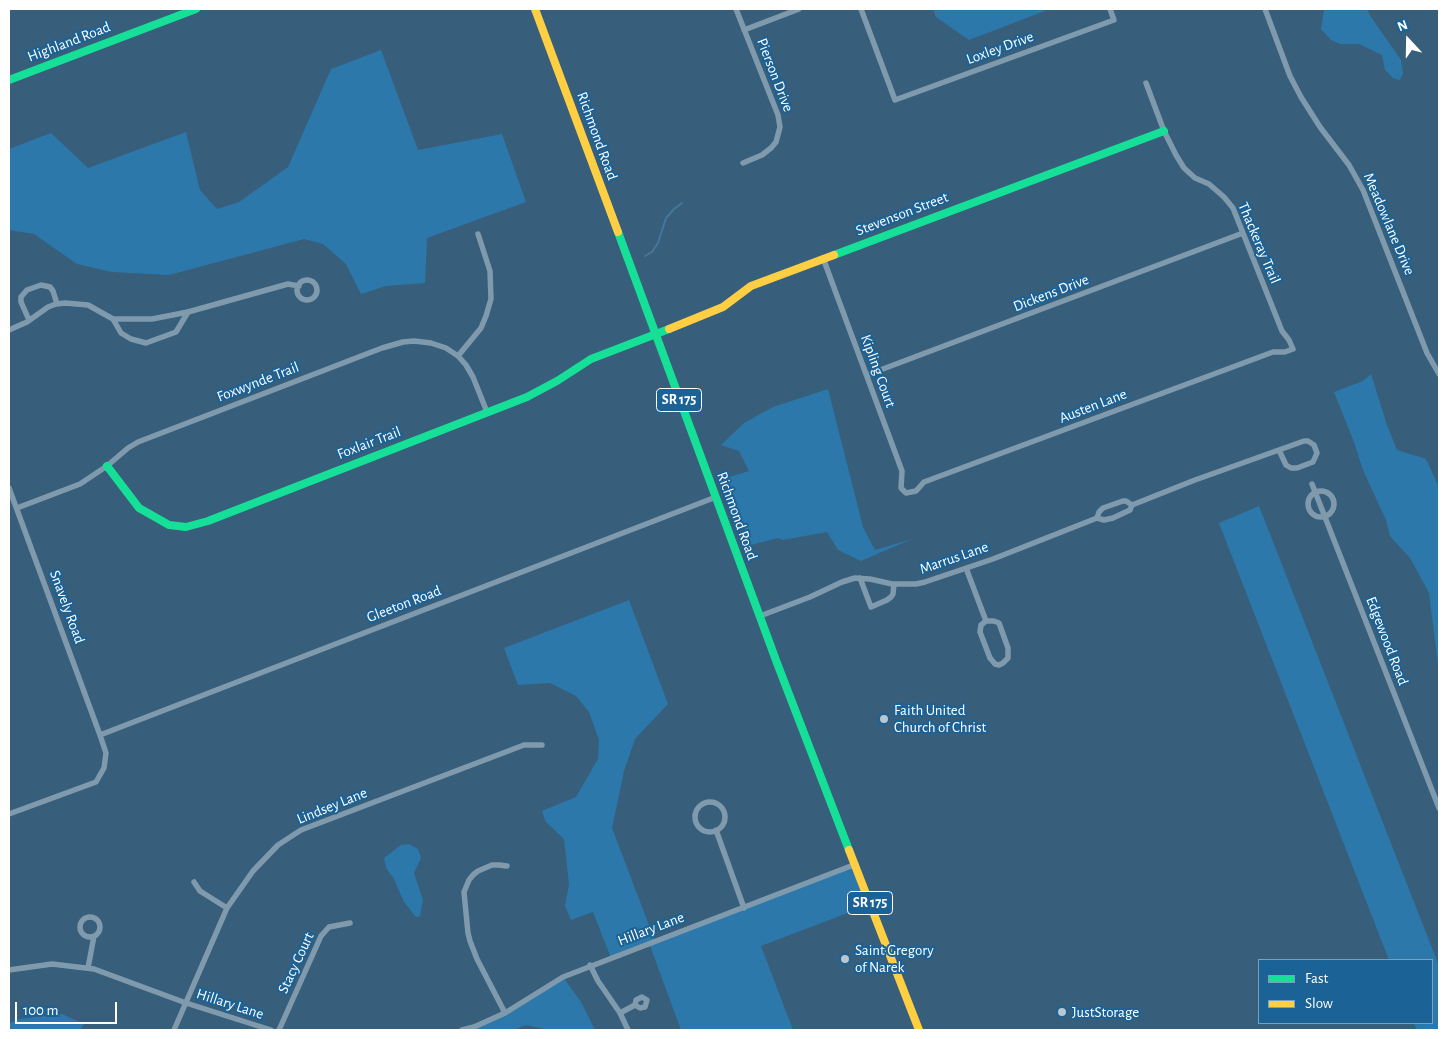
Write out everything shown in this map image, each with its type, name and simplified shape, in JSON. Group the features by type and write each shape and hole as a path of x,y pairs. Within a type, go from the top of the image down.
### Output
{"street":[{"name":"Highland Road","path":"9,80 196,9"},
{"name":"Richmond Road","path":"535,9 789,695 919,1030"},
{"name":"Pierson Drive","path":"736,9 778,115 780,127 776,142 771,148 762,155 743,163"},
{"path":"744,30 799,9"},
{"name":"Loxley Drive","path":"861,9 895,100 1114,20 1110,9"},
{"name":"Meadowlane Drive","path":"1265,9 1290,76 1301,97 1320,127 1349,165 1363,190 1427,353 1439,374"},
{"name":"Thackeray Trail","path":"1146,82 1164,131 1184,168 1195,178 1209,184 1233,208 1282,331 1293,348"},
{"name":"Stevenson Street","path":"655,334 711,313 723,307 751,286 1164,131"},
{"name":"Dickens Drive","path":"867,375 1243,233"},
{"path":"458,356 480,328 491,299 490,271 478,234"},
{"name":"Kipling Court","path":"822,258 902,471 901,488 906,493"},
{"path":"9,330 57,304 77,303 88,305 113,319 152,319 188,312 288,284 299,286"},
{"path":"29,320 21,302 21,297 27,290 41,285 50,287 57,304"},
{"path":"113,319 121,333 146,343 176,332 188,312"},
{"name":"Foxlair Trail","path":"107,466 139,508 169,525 186,527 208,521 528,397 591,359 655,334"},
{"name":"Foxwynde Trail","path":"17,508 80,484 138,442 392,345 414,341 431,343 446,348 458,356 473,376 487,412"},
{"name":"Austen Lane","path":"906,493 916,491 924,482 1273,352 1285,352 1293,348"},
{"path":"1132,505 1195,480 1304,441 1314,445 1317,453 1313,462 1297,468 1291,468 1286,465 1279,450"},
{"name":"Edgewood Road","path":"1312,484 1439,808"},
{"name":"Snavely Road","path":"9,488 106,753 104,768 96,782 9,814"},
{"path":"1315,492 1326,492 1334,501 1332,511 1325,517 1315,516 1308,508 1309,498 1315,492"},
{"name":"Gleeton Road","path":"100,735 716,497"},
{"name":"Marrus Lane","path":"760,616 810,597 842,582 860,578 894,584 925,582 1097,518 1104,520 1118,516 1130,510 1132,505 1123,501 1103,508 1097,518"},
{"path":"966,568 986,621"},
{"path":"860,578 871,606 891,597 894,584"},
{"path":"986,621 999,623 1008,648 1008,658 1003,663 995,664 990,658 980,632 981,625 986,621"},
{"name":"Lindsey Lane","path":"174,1030 226,908 252,871 278,845 302,830 524,745 542,745"},
{"path":"714,802 723,810 724,822 716,830 711,832 705,831 696,824 695,812 703,803 714,802"},
{"path":"716,830 744,908"},
{"name":"Hillary Lane","path":"462,1030 475,1028 563,977 590,965 856,864"},
{"path":"505,1012 472,948 468,933 464,892 469,880 478,871 492,866 506,866"},
{"path":"194,882 200,891 226,908"},
{"name":"Stacy Court","path":"279,1030 321,936 329,927 350,923"},
{"path":"88,968 94,936"},
{"name":"Hillary Lane","path":"9,970 52,964 94,969 186,1003 271,1030"},
{"path":"590,965 598,981 620,1013 628,1030"},
{"path":"620,1013 635,1005"}],"shaded area":[{"path":"933,9 1044,9 1045,11 969,40 936,17"},
{"path":"1324,9 1367,9 1401,60 1403,73 1400,80 1393,78 1385,70 1382,55 1359,44 1340,44 1331,40 1321,29"},
{"path":"381,50 418,150 502,134 526,202 427,238 425,283 386,286 361,294 346,264 323,244 304,239 169,275 112,272 77,264 34,234 9,230 9,149 51,133 88,168 186,132 200,190 217,209 239,202 288,167 331,69"},
{"path":"1371,374 1397,450 1426,459 1438,485 1439,672 1429,593 1410,558 1390,536 1386,520 1363,470 1334,392 1363,381"},
{"path":"828,389 863,527 875,550 912,539 861,561 838,550 827,532 783,540 778,538 751,545 726,478 749,471 739,451 721,445 744,423 773,407"},
{"path":"1259,506 1439,966 1439,1030 1417,1030 1414,1024 1433,1024 1433,959 1389,959 1219,523"},
{"path":"629,600 668,704 635,739 624,771 612,828 655,941 856,864 871,904 761,946 793,1030 681,1030 649,943 611,958 593,912 571,920 565,906 569,884 564,839 546,822 542,811 576,797 598,759 599,740 589,712 576,696 550,683 518,685 504,648"},
{"path":"409,844 418,849 421,858 414,873 423,900 420,916 418,917 415,916 404,902 393,877 387,870 384,858 401,845"},
{"path":"563,977 581,1002 595,1030 549,1030 526,1025 514,1030 476,1030 474,1027 505,1013"},
{"path":"62,1014 84,1024 80,1030 9,1030 9,1023 20,1019"}],"waterway":[{"path":"645,256 652,252 658,243 666,218 682,203"}],"traffic: fast":[{"path":"9,80 196,9"},
{"path":"834,255 1164,131"},
{"path":"618,232 777,663 849,850"},
{"path":"107,466 139,508 169,525 186,527 208,521 527,397 557,381 591,359 669,329"}],"traffic: slow":[{"path":"535,9 618,232"},
{"path":"669,329 723,307 751,286 834,255"},
{"path":"849,850 919,1030"}],"place":[{"name":"Faith United Church of Christ","path":"884,719"},
{"name":"Saint Gregory of Narek","path":"845,959"},
{"name":"JustStorage","path":"1062,1012"}]}
